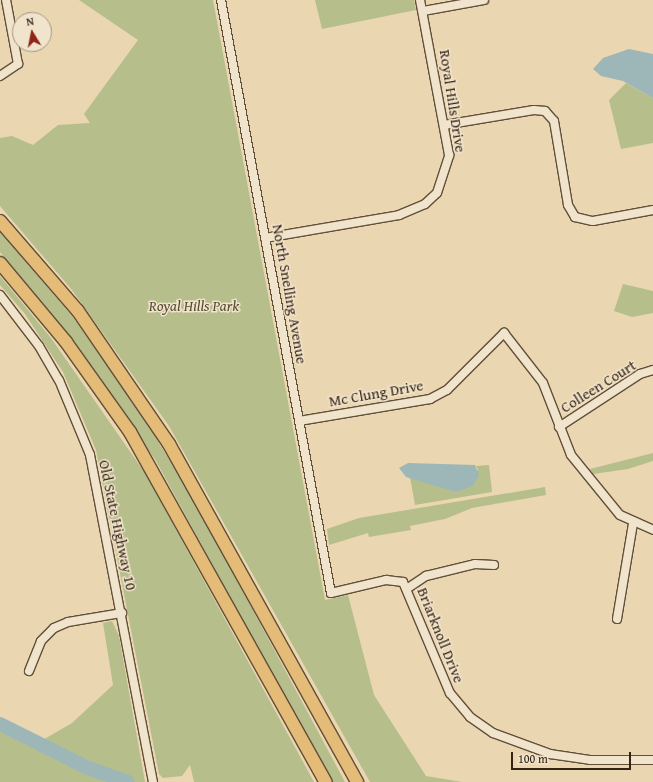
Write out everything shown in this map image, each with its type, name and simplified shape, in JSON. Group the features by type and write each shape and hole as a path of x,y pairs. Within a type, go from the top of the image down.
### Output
{"highway":[{"path":"0,221 78,312 169,444 357,782"},
{"path":"0,262 56,330 130,432 326,782"}],"street":[{"path":"0,76 18,64 6,0"},
{"name":"North Snelling Avenue","path":"221,0 331,593"},
{"name":"Royal Hills Drive","path":"265,238 399,215 425,204 437,193 448,166 444,125 420,0"},
{"path":"423,11 484,0"},
{"path":"444,125 534,110 545,111 554,121 568,205 575,217 593,221 653,210"},
{"name":"Old State Highway 10","path":"0,295 45,355 82,432 101,502 153,782"},
{"name":"Mc Clung Drive","path":"299,421 434,397 447,390 504,333 543,383 559,427"},
{"name":"Colleen Court","path":"559,427 640,374 653,370"},
{"path":"559,427 571,455 609,504 633,523 653,530"},
{"path":"617,619 633,523"},
{"path":"408,588 426,576 475,564 494,565"},
{"name":"Briarknoll Drive","path":"331,593 386,580 403,582 408,588 450,693 483,727 550,754 590,760 653,760"},
{"path":"29,671 41,641 54,628 68,622 122,613"}],"green space":[{"name":"Royal Hills Park","path":"79,0 213,0 325,600 348,595 374,695 426,776 462,782 370,782 169,426 72,290 0,206 0,138 12,136 33,145 58,125 90,123 84,114 138,40"},
{"path":"315,0 414,0 416,10 322,29"},
{"path":"626,83 653,98 653,143 621,149 609,100"},
{"path":"0,232 72,316 139,410 195,502 345,782 331,782 156,461 91,366 0,252"},
{"path":"0,276 51,338 145,473 314,782 194,782 190,765 182,776 163,778 159,774 96,450 63,372 25,314 0,285"},
{"path":"623,284 653,291 653,313 632,317 614,311"},
{"path":"653,453 653,461 628,469 593,474 590,469"},
{"path":"489,465 492,492 415,505 410,477 456,492 478,470 476,466"},
{"path":"545,487 546,495 472,508 445,519 410,526 411,530 369,537 368,533 329,545 327,529 359,518"},
{"path":"112,621 119,636 145,782 0,782 0,720 41,741 72,723 113,685 103,623"}],"water":[{"path":"629,49 653,54 653,98 623,81 601,76 593,69 603,58"},
{"path":"408,463 475,465 479,475 473,486 456,492 406,477 399,468"}],"waterway":[{"path":"0,724 88,768 128,782"}]}
